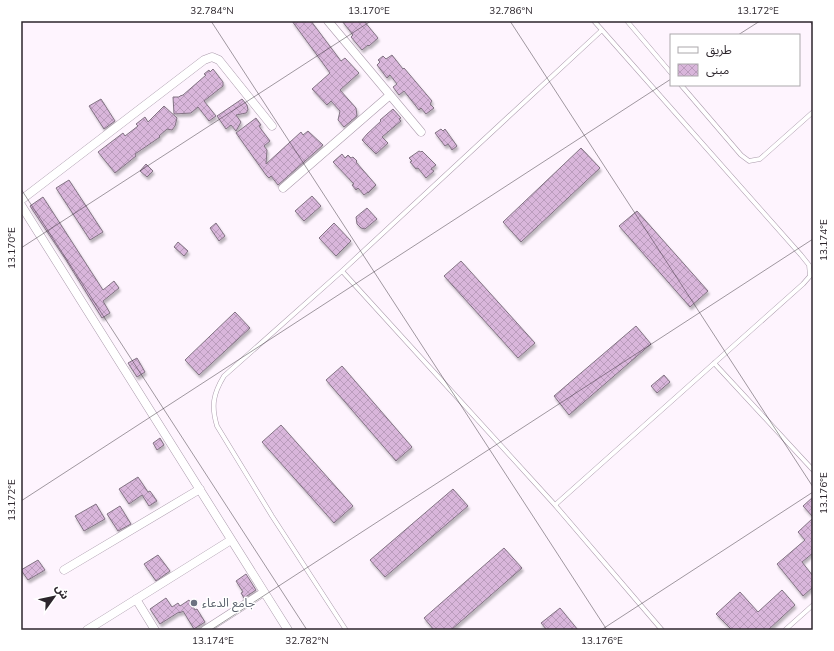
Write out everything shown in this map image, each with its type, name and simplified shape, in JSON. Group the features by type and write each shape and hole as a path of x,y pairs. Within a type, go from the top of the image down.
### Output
{"street":[{"path":"328,21 421,132"},
{"path":"21,200 204,60 212,57 219,60 272,126"},
{"path":"283,188 390,95"},
{"path":"21,205 288,630"},
{"path":"64,570 200,489"},
{"path":"86,630 231,540"},
{"path":"205,630 264,592"},
{"path":"136,599 155,630"}],"lane":[{"path":"555,505 803,284 810,276 809,265 594,21"},
{"path":"629,22 670,72"},
{"path":"346,630 256,490 217,426 213,413 216,388 224,376 342,271 602,30"},
{"path":"682,86 741,155 749,161 760,159 813,112"},
{"path":"342,271 555,505 662,630"},
{"path":"714,363 813,470"},
{"path":"785,630 813,605"}],"building":[{"path":"292,21 311,21 341,61 345,58 359,73 340,90 356,108 357,116 344,127 338,120 340,111 331,101 327,105 312,89 330,73"},
{"path":"342,21 364,21 378,38 362,50 351,37 353,35"},
{"path":"392,55 432,101 430,104 434,108 426,114 421,108 419,110 404,91 399,95 393,87 397,84 390,75 387,78 377,65 380,62 378,60 383,56 386,59"},
{"path":"213,69 223,82 223,86 204,101 216,116 209,121 198,107 191,113 174,114 173,97 183,95 206,75 204,74"},
{"path":"101,99 115,121 104,129 89,106"},
{"path":"242,99 247,105 248,110 246,113 236,115 241,122 236,131 231,125 226,129 217,116"},
{"path":"164,106 177,118 175,126 172,130 167,129 159,136 160,137 135,154 136,156 115,173 98,152 123,133 125,136 138,126 136,124 145,117 148,122"},
{"path":"393,109 401,118 399,119 401,121 382,137 388,143 376,154 362,140 381,121 380,120"},
{"path":"256,118 261,125 259,126 270,141 264,146 267,150 266,164 301,132 303,135 308,131 323,145 278,185 271,176 269,178 266,175 236,133"},
{"path":"441,129 443,131 445,129 457,146 452,150 448,144 445,146 435,133"},
{"path":"581,148 600,168 521,242 503,222"},
{"path":"419,151 422,151 436,165 431,169 434,171 426,178 418,168 416,169 410,162 412,161 409,158"},
{"path":"342,154 345,158 348,155 351,158 353,157 376,185 368,193 364,195 358,188 356,190 352,185 354,184 333,162"},
{"path":"146,164 153,171 147,177 140,171"},
{"path":"69,180 103,232 90,240 56,188"},
{"path":"312,196 321,206 304,221 295,211"},
{"path":"43,197 103,290 114,281 119,288 103,301 110,313 102,318 30,206"},
{"path":"367,208 377,219 365,229 361,228 357,224 356,217"},
{"path":"637,211 708,291 690,307 619,226"},
{"path":"216,223 225,236 219,241 210,228"},
{"path":"334,223 351,241 336,256 319,238"},
{"path":"178,242 188,251 184,256 174,247"},
{"path":"461,261 535,343 518,358 444,276"},
{"path":"235,312 250,328 199,375 185,360"},
{"path":"636,326 651,344 569,415 554,396"},
{"path":"137,358 145,372 137,377 128,363"},
{"path":"342,366 412,447 396,461 326,380"},
{"path":"664,375 670,382 657,393 651,386"},
{"path":"281,425 353,506 334,523 262,442"},
{"path":"160,438 164,445 157,450 153,443"},
{"path":"138,477 148,492 150,491 157,501 149,506 142,495 129,504 119,489"},
{"path":"453,489 468,506 385,577 370,560"},
{"path":"813,497 813,517 803,506"},
{"path":"96,504 105,519 84,531 75,516"},
{"path":"120,506 131,524 118,531 107,514"},
{"path":"813,518 813,553 802,562 813,576 813,587 803,596 777,564 805,540 798,532"},
{"path":"504,548 522,568 451,630 434,630 424,618"},
{"path":"158,555 170,571 156,581 144,564"},
{"path":"38,560 45,570 28,580 21,570"},
{"path":"246,574 256,590 244,598 241,593 243,592 236,581"},
{"path":"782,590 795,605 768,630 732,630 716,614 740,592 758,612"},
{"path":"166,598 172,607 178,603 180,606 189,600 205,622 194,629 183,611 160,624 150,609"},
{"path":"560,608 578,630 547,630 541,623"}],"place":[{"name":"جامع الدعاء","path":"194,603"}]}
